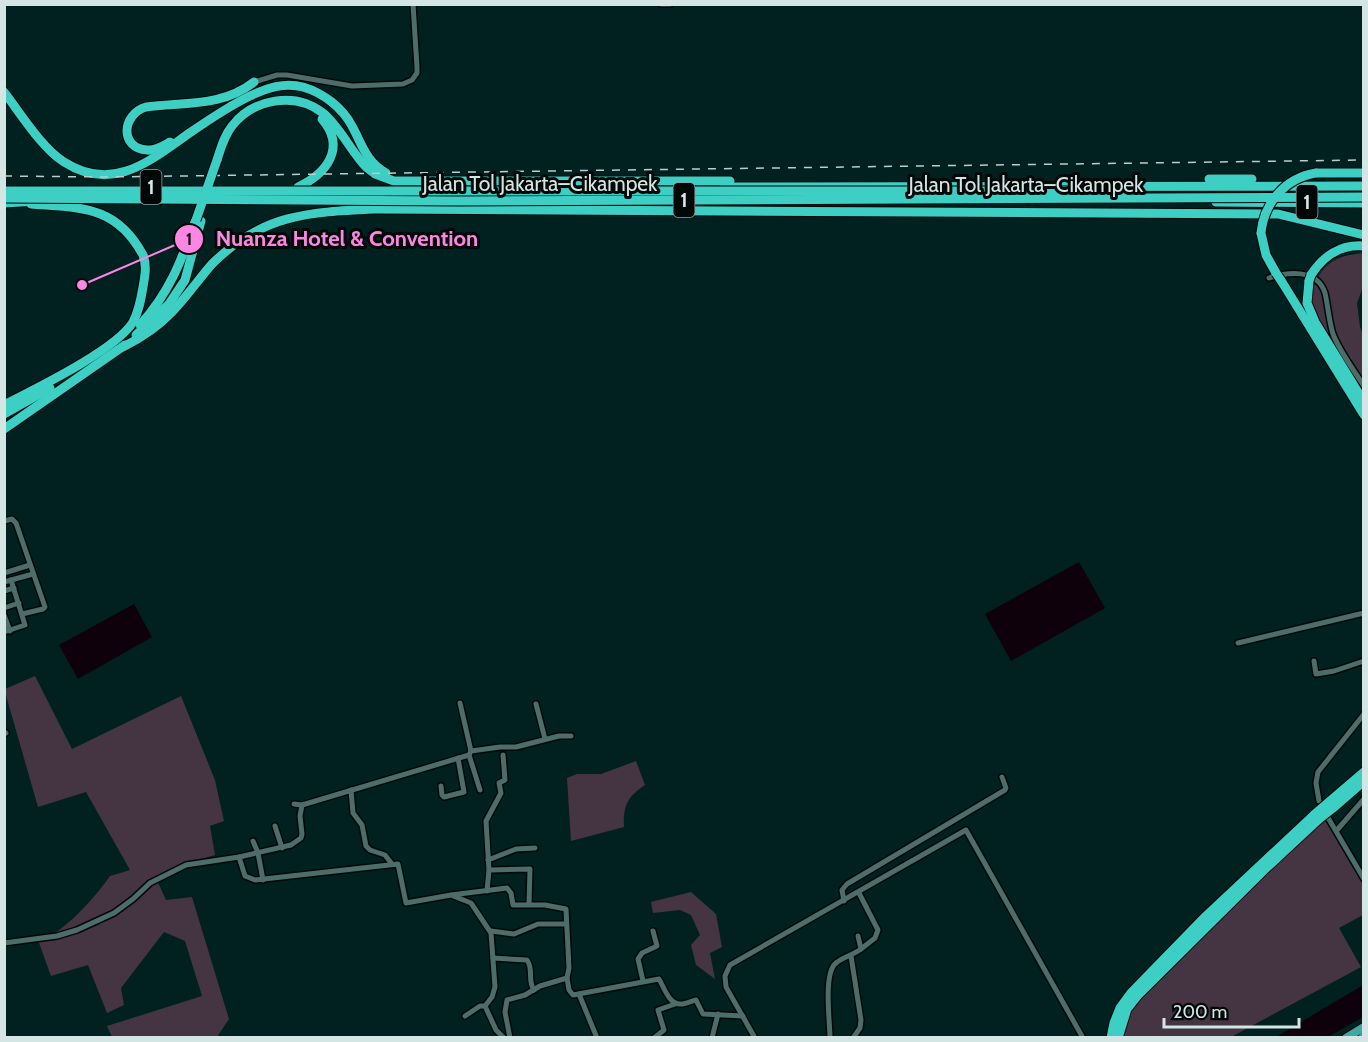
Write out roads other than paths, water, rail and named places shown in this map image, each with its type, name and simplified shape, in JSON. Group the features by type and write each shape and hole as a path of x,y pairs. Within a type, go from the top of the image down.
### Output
{"highway":[{"path":"191,132 159,148 146,150 133,144 126,129 129,120 140,108 218,100 254,82"},
{"path":"4,93 52,153 64,162 85,171 119,173 141,166 158,157 191,132 238,102 267,89 284,85 301,87 328,99 342,111 352,125 365,153 376,167 390,176 410,182"},
{"path":"4,414 82,368 137,328 159,302 175,276 199,220 226,135 242,115 269,102 290,101 306,104 323,113 339,131 357,158 375,174 394,181 1215,179 1364,181"},
{"path":"218,160 231,135 252,114 273,105 293,105 303,108 324,120 333,145 324,170 312,180 298,187"},
{"path":"1364,173 1316,173 1299,178 1278,193 1268,208 1261,233 1272,275 1282,282 1364,415"},
{"name":"Jalan Tol Jakarta–Cikampek","path":"4,189 1364,186"},
{"name":"1","path":"4,189 1364,192"},
{"name":"1","path":"4,198 471,201 1364,197"},
{"name":"Jalan Tol Jakarta–Cikampek","path":"4,203 43,200 1364,203"},
{"path":"4,405 85,361 128,329 141,302 144,279 145,260 141,250 117,222 107,215 68,206 25,203"},
{"path":"4,429 161,323 212,265 231,247 253,232 283,219 335,211 376,209 1278,214 1364,235"},
{"path":"123,347 156,317 185,280 199,220"},
{"path":"1364,246 1350,247 1332,253 1317,265 1310,278 1307,303 1315,322 1364,402"},
{"path":"1118,1038 1127,1010 1138,995 1364,772"},
{"path":"1111,1038 1120,1008 1131,993 1206,916 1324,810 1364,781"}],"main road":[{"path":"1346,1038 1364,1027"}],"street":[{"path":"254,82 277,75 351,86 403,84 412,80 417,73 413,4"},
{"path":"661,4 670,4"},
{"path":"1272,275 1296,272 1320,284 1325,294 1336,340 1364,386"},
{"path":"4,521 12,519 16,523 44,608 22,614"},
{"path":"4,573 30,565"},
{"path":"4,582 33,574"},
{"path":"4,615 7,632 24,626 11,580"},
{"path":"4,591 14,588"},
{"path":"4,608 19,603"},
{"path":"1238,643 1364,613"},
{"path":"1314,661 1316,674 1334,671 1364,661"},
{"path":"460,703 480,790"},
{"path":"536,704 545,739"},
{"path":"1364,714 1318,772 1316,783 1324,810 1364,879"},
{"path":"294,804 302,806 470,753 571,736"},
{"path":"487,891 489,870 486,820 501,793 499,783 505,780 503,756"},
{"path":"441,786 444,796 464,792 458,758"},
{"path":"844,901 842,890 847,884 1005,790 1002,777"},
{"path":"351,790 353,814 362,825 366,846 370,850 385,855 392,864"},
{"path":"1337,830 1364,799"},
{"path":"4,943 57,936 77,930 114,913 133,900 150,883 193,864 239,857 291,845 301,838 302,806"},
{"path":"275,826 282,848"},
{"path":"755,1038 725,982 726,970 730,965 966,830 1083,1038"},
{"path":"254,841 263,880"},
{"path":"488,860 516,849 535,848"},
{"path":"239,857 245,876 255,880 399,865 406,903 507,888 511,893 513,905 529,904 566,908 569,968 567,978 569,990 573,995 659,979 669,998 676,1004"},
{"path":"489,870 530,869 529,904"},
{"path":"830,1038 828,998 831,968 875,938 878,930 859,893"},
{"path":"451,895 470,902 491,931 494,990 492,997 485,1006 480,1006 465,1016"},
{"path":"491,931 514,934 538,924 566,924"},
{"path":"643,981 638,959 640,955 657,946 653,931"},
{"path":"858,936 861,949"},
{"path":"851,956 861,1020 860,1028 853,1038"},
{"path":"493,958 512,957 529,961 531,984 534,990"},
{"path":"510,1038 505,1012 507,1000 547,983 567,978"},
{"path":"579,994 597,1038"},
{"path":"654,1038 664,1030 658,1010 676,1004 696,1000 703,1014 743,1016"},
{"path":"485,1006 496,1029 504,1038"},
{"path":"712,1038 718,1014"}],"waterway":[{"path":"1303,1038 1364,1002"}],"railway":[{"path":"4,176 105,177 1364,160"}],"place":[{"name":"Nuanza Hotel & Convention","path":"82,285"}]}
